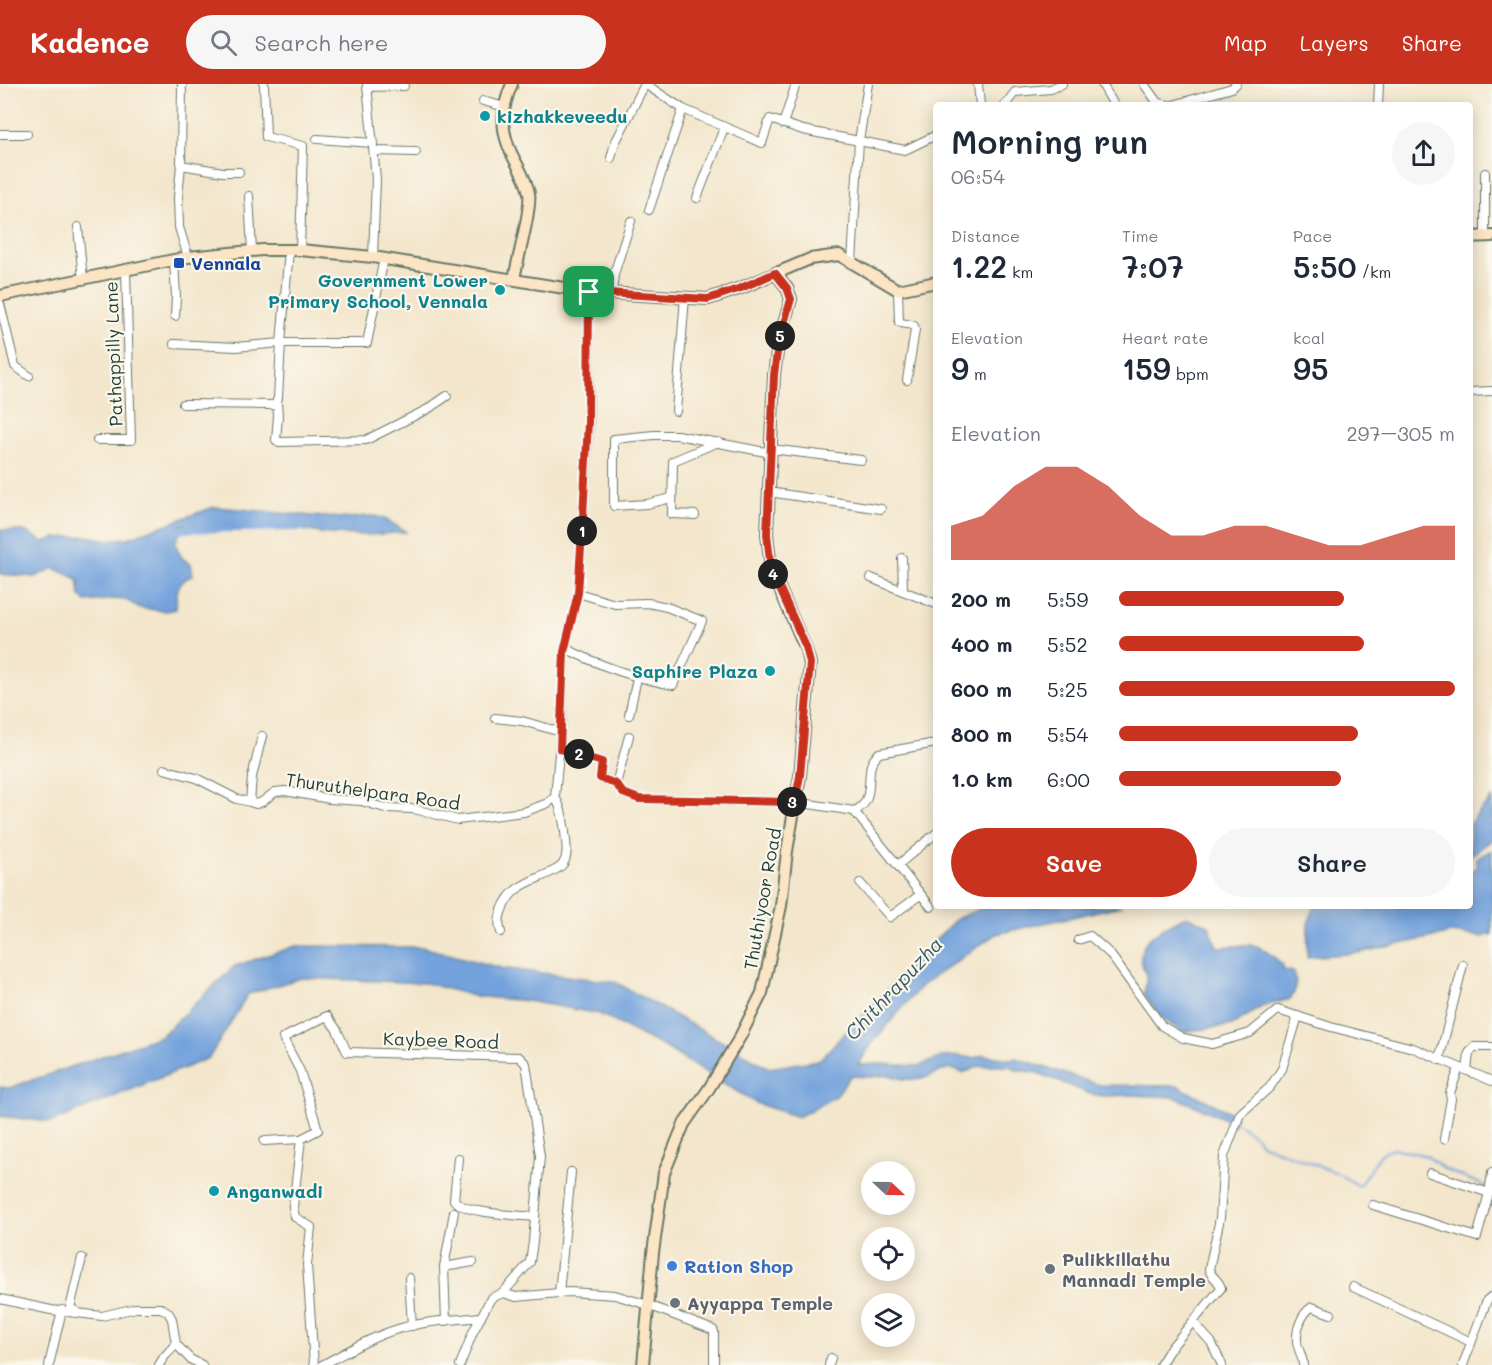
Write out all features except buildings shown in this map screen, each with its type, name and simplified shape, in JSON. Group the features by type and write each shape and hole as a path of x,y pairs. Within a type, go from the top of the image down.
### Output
{"main road":[{"path":"512,84 503,120 507,143 522,170 530,195 514,279"},
{"path":"1473,237 1488,236"},
{"path":"0,296 188,257 252,251 295,250 378,258 589,292 708,299 741,288 810,259 839,255 898,290 933,283"},
{"name":"Thuthiyoor Road","path":"643,1365 653,1253 664,1173 684,1124 740,1037 762,993 781,906 787,851 802,764 810,663 806,647 771,569 767,534 774,375 778,345 791,299 787,288 775,273"}],"street":[{"path":"182,84 179,227 188,257"},
{"path":"264,84 266,137 303,146 295,250 281,344 276,440 279,442 366,441 428,409 447,396"},
{"path":"611,158 615,143 645,84 682,109 762,142 770,119 783,124 905,150 933,136"},
{"path":"852,262 859,141 868,84"},
{"path":"978,84 980,102"},
{"path":"1007,102 1015,92 1051,89 1062,84"},
{"path":"1102,84 1111,102"},
{"path":"1144,84 1157,102"},
{"path":"1181,102 1232,88 1236,84"},
{"path":"1378,102 1379,84"},
{"path":"174,344 236,347 281,344 367,344 378,258 376,178 367,86 404,86"},
{"path":"783,124 795,87"},
{"path":"483,101 505,107"},
{"path":"649,210 682,109"},
{"path":"697,198 724,128"},
{"path":"0,134 27,134"},
{"path":"317,139 416,152"},
{"path":"181,165 223,172 239,172"},
{"path":"1485,173 1488,236"},
{"path":"249,196 252,251"},
{"path":"612,293 614,274 631,221"},
{"path":"78,227 83,280"},
{"path":"174,260 175,316"},
{"name":"Pathappilly Lane","path":"97,440 130,440 126,271"},
{"path":"898,290 899,322 911,324 915,330 907,380"},
{"path":"501,932 499,925 508,896 519,887 556,870 566,858 567,846 560,805 555,797 565,648 578,593 588,422 589,292"},
{"path":"676,411 685,297"},
{"path":"0,304 15,366 29,376"},
{"path":"1473,392 1492,392"},
{"path":"183,404 267,406 277,403"},
{"path":"671,498 647,504 614,506 614,439 654,435 690,437 771,451 861,460"},
{"path":"690,437 692,453"},
{"path":"695,515 672,514 673,460 719,441"},
{"path":"769,492 881,509"},
{"path":"902,558 903,591"},
{"path":"871,578 933,603"},
{"path":"565,648 593,663 637,678 673,685 702,621 667,607 648,603 615,604 578,593"},
{"path":"629,715 637,678"},
{"path":"495,718 522,721 561,732"},
{"path":"164,769 190,776 237,799 250,802 252,777 262,736"},
{"path":"616,784 628,736"},
{"path":"560,749 602,762 600,778 616,784 623,793 639,799 795,802 854,811 867,801 872,763 879,753 933,744"},
{"name":"Thuruthelpara Road","path":"250,802 256,804 275,792 285,791 330,799 361,801 386,808 414,809 458,820 524,812 548,803 555,797"},
{"path":"854,811 931,907"},
{"path":"897,864 933,836"},
{"path":"860,883 890,917 920,895"},
{"path":"1078,940 1090,936 1110,954 1162,1026 1183,1038 1212,1044 1250,1033 1278,1010 1342,1030 1413,1048 1492,1081"},
{"path":"1439,1060 1463,966"},
{"name":"Kaybee Road","path":"301,1139 318,1130 300,1071 283,1038 327,1016 337,1030 347,1052 519,1057 526,1064 540,1156 530,1262 503,1293 491,1298 473,1332 460,1365"},
{"path":"1160,1365 1170,1349 1221,1288 1220,1282 1210,1274 1209,1269 1220,1218 1224,1156 1239,1118 1251,1103 1270,1087 1282,1069 1298,1016"},
{"path":"1444,1139 1450,1093 1467,1059 1474,1047 1492,1047"},
{"path":"264,1141 301,1139 292,1207 295,1216 311,1227 307,1265 314,1365"},
{"path":"459,1158 454,1200 458,1205 483,1211 535,1217"},
{"path":"560,1293 571,1172"},
{"path":"1430,1173 1490,1190"},
{"path":"1373,1205 1477,1237 1490,1190 1492,1173"},
{"path":"446,1321 444,1267 454,1212"},
{"path":"76,1311 70,1308 82,1258"},
{"path":"444,1267 473,1262"},
{"path":"409,1278 412,1326"},
{"path":"1353,1287 1471,1342"},
{"path":"503,1293 516,1297 560,1293 615,1295 648,1305 713,1330 714,1365"},
{"path":"1464,1365 1487,1299 1492,1296"},
{"path":"0,1299 102,1316 136,1308 161,1308 168,1312 172,1319 176,1344 190,1359 202,1365"},
{"path":"1304,1365 1297,1342 1300,1321 1311,1308 1332,1314"},
{"path":"50,1365 62,1310"},
{"path":"322,1365 357,1346 399,1329 481,1317"},
{"path":"1193,1322 1211,1342 1222,1365"},
{"path":"159,1365 176,1344"}],"water":[{"path":"214,507 329,517 377,517 406,532 371,535 327,534 259,525 188,526 182,524 177,528 179,535 175,543 182,558 191,564 193,575 183,581 178,588 176,609 165,611 140,608 126,600 86,602 80,596 78,579 54,568 35,577 0,574 0,530 24,531 44,542 56,538 87,536 109,540 128,538"},
{"path":"1492,798 1492,840 1473,854 1473,820"},
{"path":"1492,850 1492,934 1482,937 1452,933 1358,953 1307,957 1308,924 1314,909 1473,909 1473,870 1476,868 1477,858"},
{"name":"Chithrapuzha","path":"980,909 1108,909 996,934 921,986 871,1045 858,1065 919,1066 942,1057 958,1056 974,1058 983,1055 1016,1058 1100,1085 1177,1086 1234,1114 1236,1119 1233,1126 1224,1118 1174,1097 1090,1094 1038,1073 1017,1070 1010,1066 980,1066 963,1073 949,1068 928,1077 916,1079 903,1079 889,1075 850,1076 836,1096 798,1117 756,1103 666,1048 600,1014 528,1001 473,996 426,983 301,978 248,994 209,1058 52,1122 0,1116 0,1087 9,1088 161,1036 235,966 296,946 422,947 501,968 615,982 769,1068 819,1060 956,919"},
{"path":"1186,916 1209,925 1217,947 1247,945 1259,947 1268,952 1283,965 1283,970 1293,972 1296,980 1294,993 1290,999 1263,1006 1232,1025 1182,1032 1161,1017 1144,994 1146,973 1141,961 1141,953 1144,945 1156,933"}],"waterway":[{"path":"168,537 182,529 300,527"},
{"path":"1237,1123 1256,1136 1261,1144 1337,1173 1359,1186 1381,1154 1393,1148 1427,1156 1444,1169 1487,1187"}],"place":[{"name":"kizhakkeveedu","path":"485,116"},
{"name":"Vennala","path":"179,263"},
{"name":"Government Lower Primary School, Vennala","path":"500,290"},
{"name":"Saphire Plaza","path":"770,671"},
{"name":"Anganwadi","path":"214,1191"},
{"name":"Ration Shop","path":"672,1266"},
{"name":"Pulikkillathu Mannadi Temple","path":"1050,1269"},
{"name":"Ayyappa Temple","path":"675,1303"}],"route":[{"path":"775,273 787,288 791,299 778,345 774,375 767,534 771,569 806,647 810,663 800,776 795,802 639,799 623,793 616,784 600,778 602,762 560,749 564,652 578,593 583,517 588,422 589,292 708,299 775,273"}]}
